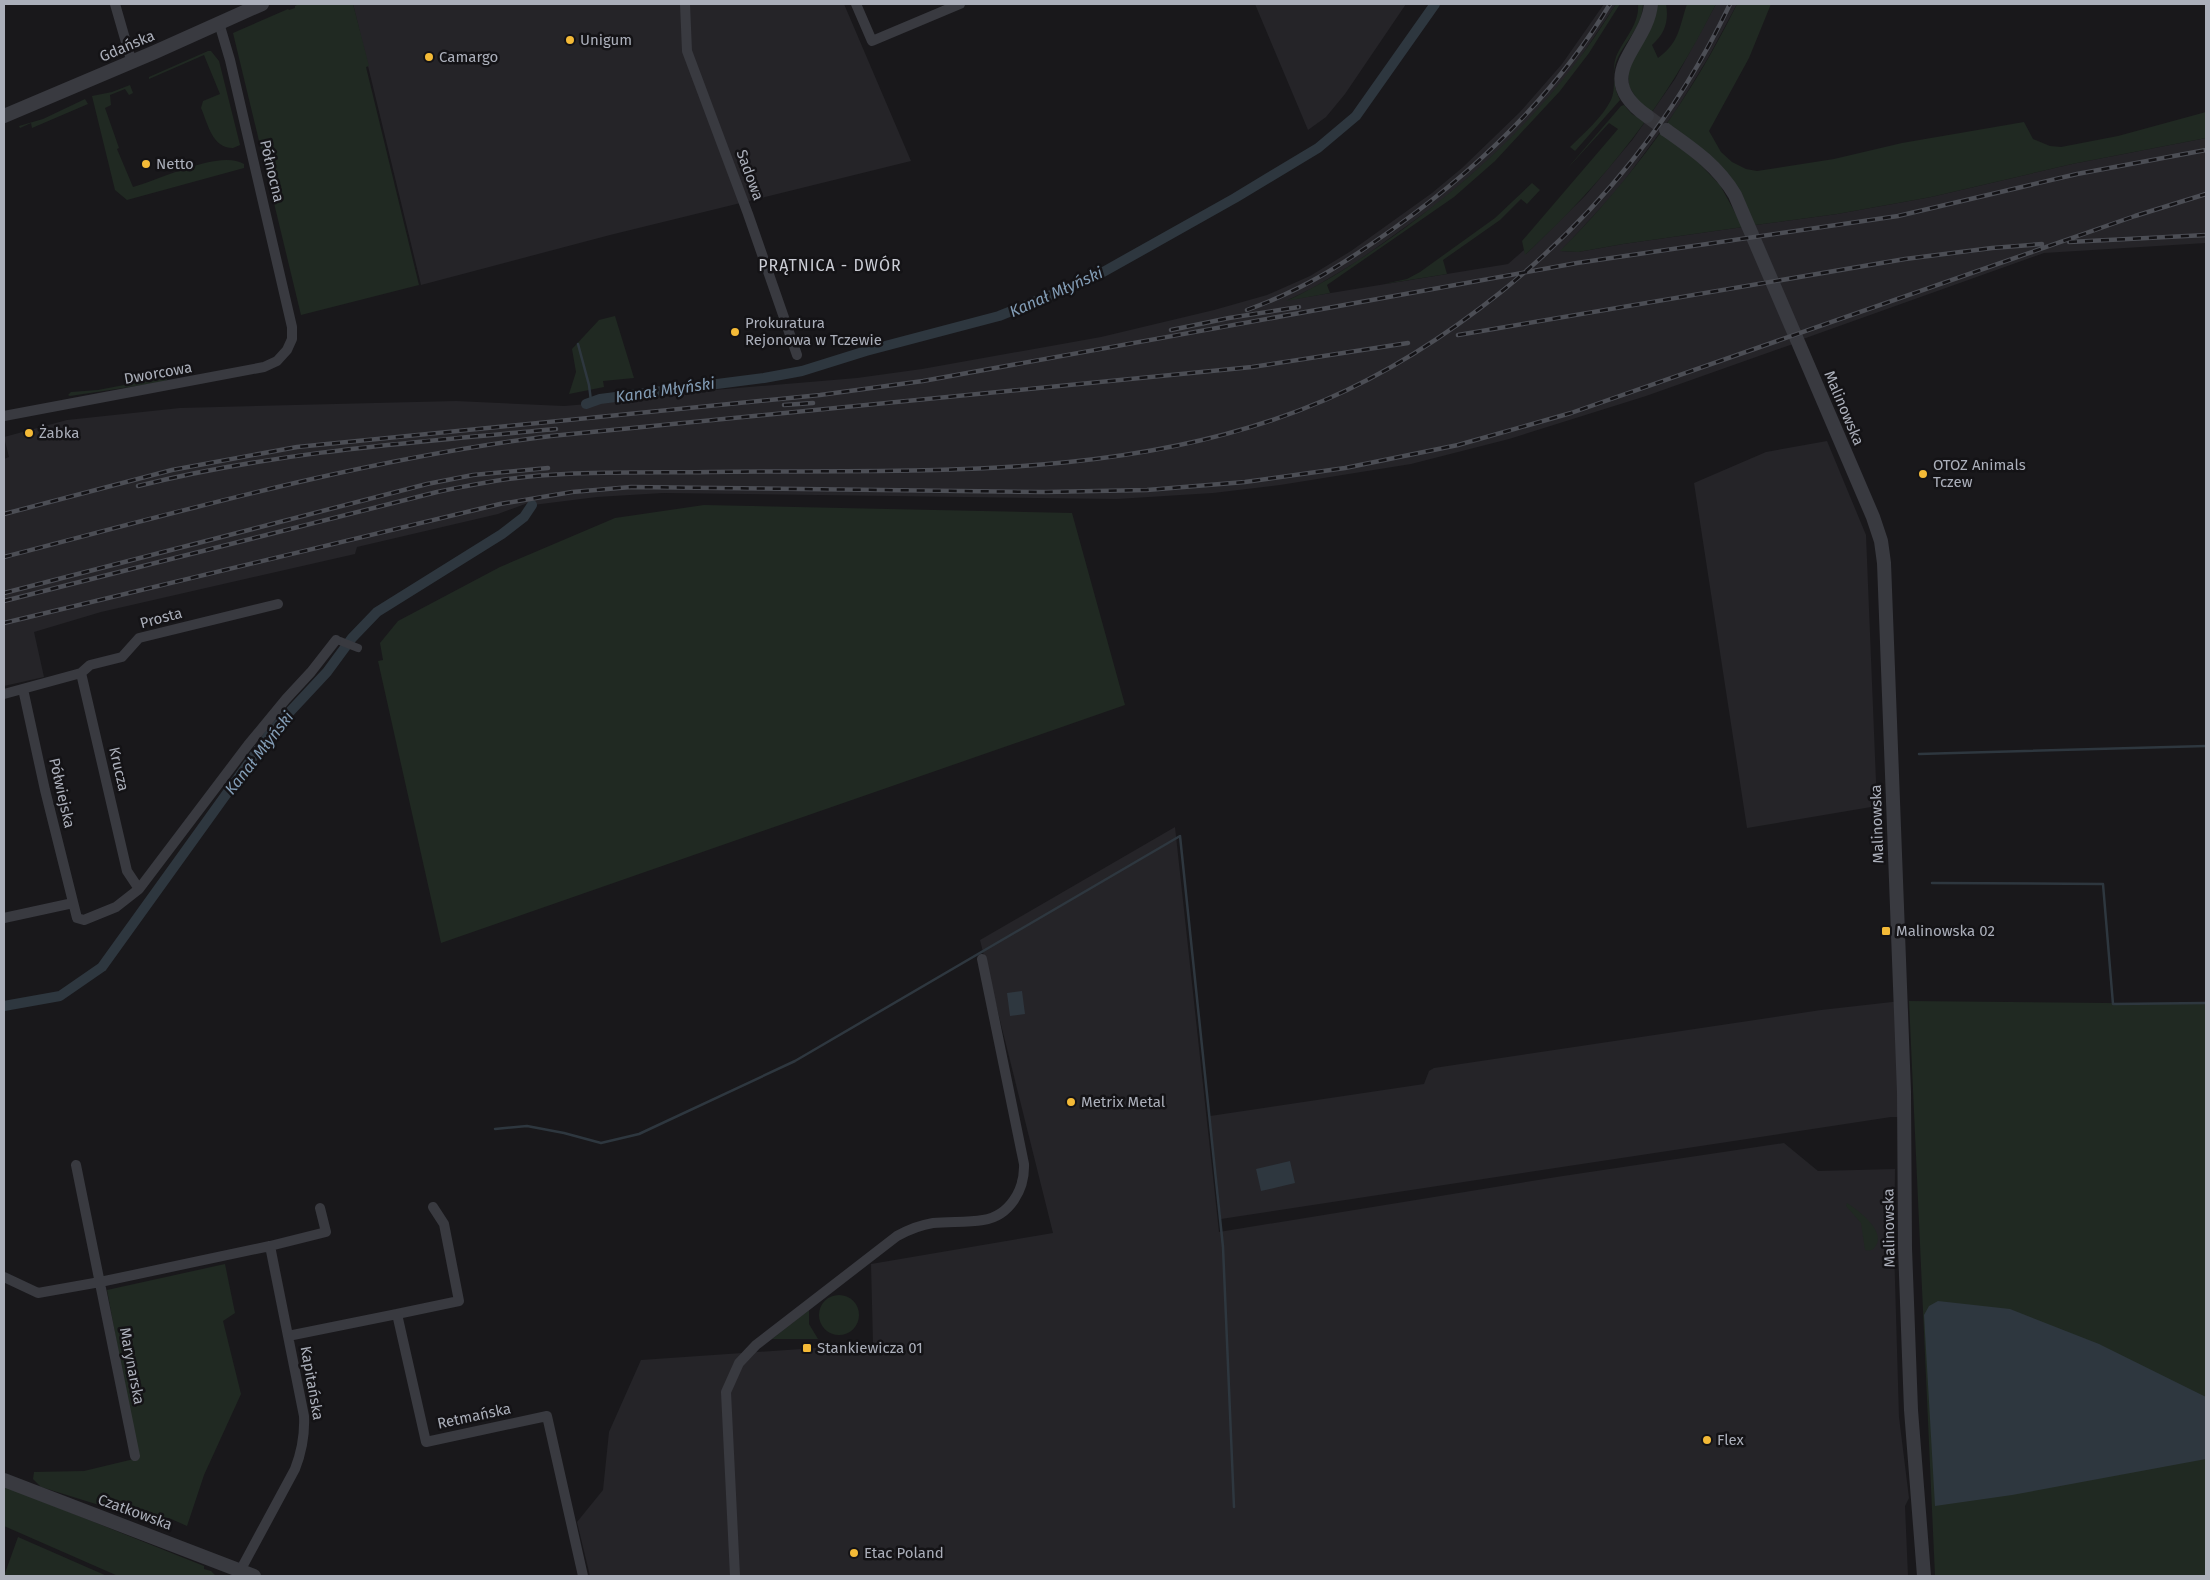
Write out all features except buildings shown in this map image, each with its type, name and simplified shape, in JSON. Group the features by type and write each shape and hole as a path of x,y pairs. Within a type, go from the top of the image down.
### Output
{"street":[{"path":"115,4 132,62"},
{"name":"Gdańska","path":"4,116 262,4"},
{"name":"Sadowa","path":"685,4 687,51 751,222 797,355"},
{"path":"856,4 872,41 960,4"},
{"path":"1647,116 1636,108 1626,96 1622,75 1625,60 1648,21 1651,4"},
{"name":"Północna","path":"218,23 230,60 292,326"},
{"name":"Malinowska","path":"1666,130 1710,164 1722,176 1738,200 1873,517 1881,541 1884,563 1904,1092 1905,1248 1910,1410 1924,1576"},
{"name":"Dworcowa","path":"4,416 264,367 277,361 287,350 292,339 292,326"},
{"name":"Prosta","path":"4,694 81,673 90,666 122,657 139,638 278,604"},
{"path":"4,918 73,903 77,918 84,920 116,907 140,889 248,745 338,641 358,648"},
{"name":"Krucza","path":"81,673 127,871 140,889"},
{"name":"Półwiejska","path":"23,689 73,903"},
{"path":"735,1576 726,1392 738,1363 756,1345 897,1236 926,1224 988,1218 1006,1209 1019,1192 1024,1178 1024,1164 982,959"},
{"name":"Marynarska","path":"76,1164 135,1456"},
{"path":"288,1336 459,1301 444,1224 433,1207"},
{"path":"4,1277 38,1293 100,1282 270,1246 326,1232 320,1208"},
{"name":"Kapitańska","path":"236,1572 294,1469 304,1444 304,1416 270,1246"},
{"name":"Retmańska","path":"397,1314 426,1442 547,1416 583,1576"},
{"name":"Czatkowska","path":"4,1480 236,1572 254,1576"}],"shaded area":[{"path":"299,4 353,4 369,66 366,67 419,285 301,315 233,33 288,9 295,8"},
{"path":"353,4 844,4 911,161 610,235 421,285"},
{"path":"1255,4 1406,4 1345,94 1326,117 1308,130"},
{"path":"1604,4 1616,4 1572,70 1528,122 1484,164 1440,202 1358,261 1313,288 1288,300 1508,264 1524,250 1526,254 1585,196 1633,139 1675,79 1716,4 1737,4 1708,58 1675,112 1618,189 1561,251 1578,252 1743,227 1793,344 1646,396 1509,439 1411,464 1280,485 1213,493 1117,499 663,493 597,497 533,505 528,503 498,514 357,547 355,554 101,612 34,632 44,677 4,686 4,459 9,457 4,437 67,420 180,408 456,401 564,406 611,402 654,395 857,378 922,369 1101,337 1214,310 1267,295 1310,276 1351,251 1432,193 1462,168 1520,112 1562,64"},
{"path":"1616,4 1620,4 1589,53 1560,91 1495,161 1454,197 1327,285 1330,293 1286,301 1331,277 1388,240 1434,206 1493,155 1546,100 1571,70"},
{"path":"1638,4 1643,4 1641,17 1617,59 1614,71 1616,57 1636,18"},
{"path":"1657,4 1666,4 1667,16 1663,32 1652,45 1658,58 1675,40 1687,4 1716,4 1697,41 1655,108 1583,198 1525,255 1522,241 1618,129 1609,123 1566,170 1621,106 1624,105 1632,114 1644,121 1639,103 1629,86 1628,73"},
{"path":"1737,4 1771,4 1749,58 1709,131 1721,152 1732,162 1746,169 1757,171 1834,159 1902,143 2024,122 2033,139 2050,146 2061,147 2118,136 2206,112 2206,138 2072,164 1931,197 1837,214 1755,225 1742,199 1694,158 1720,185 1743,227 1578,252 1560,251 1612,195 1659,135 1701,71"},
{"path":"211,51 219,61 240,145 233,148 226,147 215,140 201,108 203,101 220,94 204,55 149,79 149,77"},
{"path":"1614,71 1615,84 1620,100 1575,151 1570,147 1598,119 1613,95"},
{"path":"130,85 133,93 129,95 125,89 110,95 111,105 105,108 119,148 117,149 133,187 189,167 220,160 233,160 244,164 244,168 127,200 115,190 92,96 112,92"},
{"path":"85,99 88,104 32,128 31,123 20,128 19,126 43,119"},
{"path":"2206,138 2206,243 2044,253 1803,339 1755,225 1837,214 1931,197 2072,164"},
{"path":"1532,183 1540,190 1527,204 1521,199 1500,220 1443,260 1447,274 1384,284 1407,279 1420,272 1495,218"},
{"path":"615,316 634,378 603,381 604,387 569,394 576,372 572,349 599,320"},
{"path":"166,377 167,380 163,382 68,395 71,392 98,390"},
{"path":"1827,441 1866,535 1877,806 1747,828 1694,483 1766,452"},
{"path":"704,505 1072,513 1125,705 441,943 378,661 383,660 380,643 398,621 500,567 615,518"},
{"path":"1175,827 1219,1232 1563,1176 1784,1143 1818,1171 1895,1169 1894,1247 1899,1417 1909,1498 1905,1506 1908,1576 590,1576 577,1522 603,1490 609,1432 641,1360 873,1344 871,1264 1053,1233 980,940"},
{"path":"1022,991 1025,1014 1010,1016 1007,993"},
{"path":"1901,1001 1904,1117 1891,1117 1221,1219 1210,1116 1424,1084 1429,1071 1434,1068 1821,1010"},
{"path":"1909,1001 2206,1004 2206,1576 1935,1576"},
{"path":"1290,1161 1295,1183 1261,1191 1256,1169"},
{"path":"1847,1203 1864,1216 1875,1228 1878,1241 1872,1250 1865,1250 1861,1223 1846,1206"},
{"path":"225,1264 235,1313 223,1321 241,1394 204,1475 187,1526 169,1518 128,1514 41,1487 33,1479 34,1472 84,1471 138,1458 107,1290"},
{"path":"843,1295 850,1298 856,1304 859,1315 858,1323 850,1332 843,1335 835,1335 828,1332 820,1323 819,1311 822,1304 831,1296"},
{"path":"1938,1301 2010,1309 2099,1344 2206,1397 2206,1459 2012,1495 1935,1506 1924,1315 1929,1306"},
{"path":"809,1310 809,1324 818,1339 772,1339"},
{"path":"4,1486 204,1566 204,1569 211,1571 216,1576 118,1576 4,1526"},
{"path":"18,1537 107,1576 4,1576"}],"waterway":[{"name":"Kanał Młyński","path":"586,404 600,399 764,378 802,371 866,351 999,316 1089,280 1235,198 1318,148 1356,116 1435,4"},
{"path":"578,344 589,385 591,401"},
{"name":"Kanał Młyński","path":"4,1006 60,996 102,967 271,732 327,672 352,638 377,612 502,534 524,517 532,505"},
{"path":"1919,754 2206,746"},
{"path":"495,1129 527,1126 601,1143 639,1134 795,1061 1180,836 1223,1247 1234,1507"},
{"path":"1932,883 2103,884 2113,1004 2206,1003"}],"tunnel":[{"path":"1647,116 1666,130"}],"railway":[{"path":"1247,310 1268,302 1323,275 1393,229 1455,181 1513,128 1540,99 1565,69 1610,4"},
{"path":"4,601 437,492 503,480 548,475 594,473 944,470 1022,466 1100,458 1176,446 1252,427 1325,400 1394,365 1460,323 1537,262 1602,196 1660,124 1686,85 1730,4"},
{"path":"4,514 172,470 297,447 820,395 923,381 1577,263 1898,216 2077,174 2206,150"},
{"path":"4,623 500,504 572,492 631,487 1045,492 1147,490 1245,482 1345,468 1458,445 1571,413 2135,216 2206,194"},
{"path":"2069,242 2206,235"},
{"path":"1458,335 1905,259 2042,244"},
{"path":"1171,330 1229,318 1299,307"},
{"path":"4,557 208,504 344,472 482,446 551,436 1252,367 1408,343"},
{"path":"784,405 813,403"},
{"path":"138,486 189,474 293,456 556,429"},
{"path":"4,593 427,484 473,475 548,468"}],"place":[{"name":"Unigum","path":"570,40"},
{"name":"Camargo","path":"429,57"},
{"name":"Netto","path":"146,164"},
{"name":"Prokuratura Rejonowa w Tczewie","path":"735,332"},
{"name":"Żabka","path":"29,433"},
{"name":"OTOZ Animals Tczew","path":"1923,474"},
{"name":"Malinowska 02","path":"1886,931"},
{"name":"Metrix Metal","path":"1071,1102"},
{"name":"Stankiewicza 01","path":"807,1348"},
{"name":"Flex","path":"1707,1440"},
{"name":"Etac Poland","path":"854,1553"}],"district":[{"name":"PRĄTNICA - DWÓR","path":"830,265"}]}
